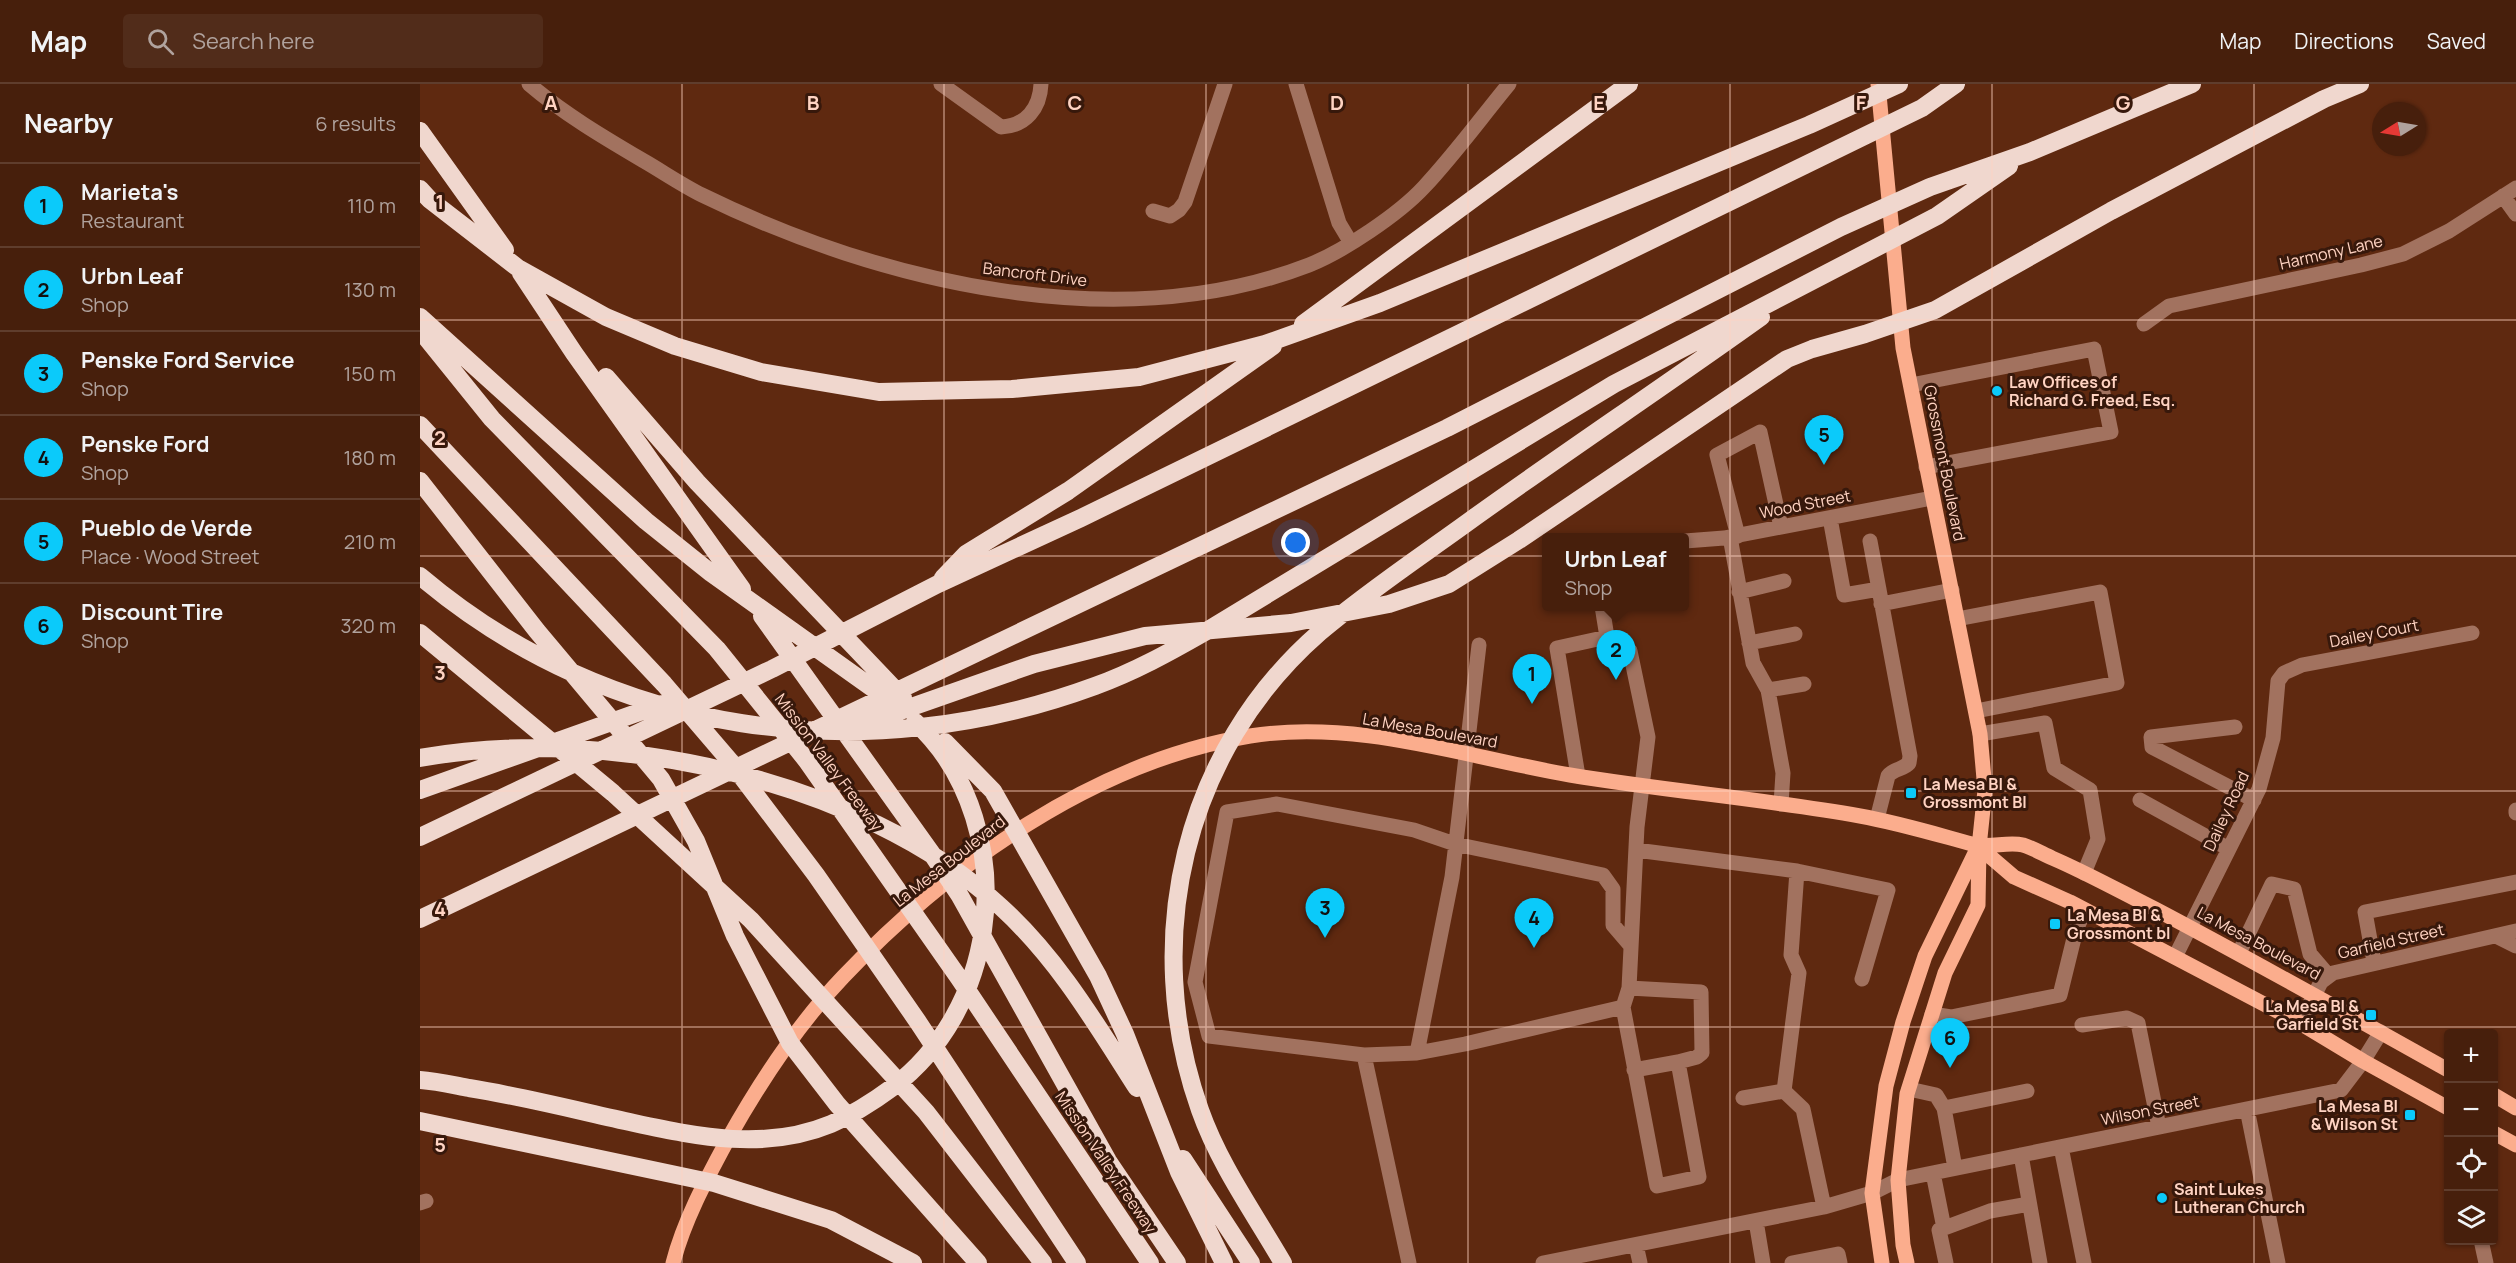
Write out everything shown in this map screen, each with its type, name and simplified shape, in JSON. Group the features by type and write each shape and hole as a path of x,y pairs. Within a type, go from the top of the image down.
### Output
{"highway":[{"path":"938,584 966,554 1068,491 1248,365 1629,84"},
{"path":"420,189 430,200 518,268 606,317 675,346 761,372 879,392 1012,389 1139,377 1265,344 1380,303 1809,125 1899,84"},
{"path":"420,837 772,669 938,584 1081,518 1922,108 1956,84"},
{"path":"420,919 777,746 1447,428 1841,227 1930,187 2030,152 2192,84"},
{"path":"777,746 883,717 1034,664 1145,636 1291,623 1389,604 1449,584 1519,540 1787,359 1935,310 2111,211 2324,99 2360,84"},
{"path":"420,131 537,296 574,353 938,863 970,914 1108,1161 1177,1263"},
{"path":"420,576 443,596 492,630 542,658 624,694 720,720 770,727 857,733 908,730 980,719 1040,704 1097,686 1154,661 1614,384 1937,216 2030,152"},
{"path":"1283,1263 1215,1145 1200,1112 1185,1063 1172,978 1177,893 1186,849 1201,803 1229,744 1267,688 1320,633 1446,538 1570,449 1821,275"},
{"path":"537,296 678,462 993,791 1098,976 1125,1034 1179,1172 1224,1263"},
{"path":"420,317 646,521 771,617 876,689 929,735 950,763 966,794 984,857 985,918 974,973 955,1016 918,1066 862,1108 831,1124 807,1131 744,1141 713,1139 500,1093 420,1080"},
{"name":"Mission Valley Freeway","path":"420,330 492,419 717,649 807,761 959,978 1150,1263"},
{"path":"420,425 664,684 730,760 816,875 918,1022 1077,1263"},
{"path":"420,481 537,631 661,779 696,841 735,936 790,1043 837,1104 978,1263"},
{"path":"420,633 613,794 751,920 926,1112 1043,1263"},
{"path":"420,649 487,690"},
{"path":"420,790 621,717 772,669"},
{"path":"420,758 495,749 564,749 618,752 679,761 757,780 828,804 890,831 940,860 971,880 1001,907 1052,960 1073,988 1251,1263"},
{"path":"420,1121 714,1183 782,1203 852,1230 914,1263"}],"main road":[{"name":"Grossmont Boulevard","path":"1878,84 1900,323 1932,498 1976,711 1985,790 1978,847 1978,905 1945,973 1909,1089 1898,1180 1903,1245 1907,1263"},
{"name":"La Mesa Boulevard","path":"673,1263 698,1200 740,1117 790,1043 842,978 896,926 943,886 1016,831 1118,776 1166,757 1212,744 1254,736 1297,733 1349,734 1399,740 1578,776 1877,819 1940,834 1978,847 2014,878 2085,910 2300,1023 2364,1062 2444,1106"},
{"name":"La Mesa Boulevard","path":"1978,847 2020,844 2084,873 2316,994 2444,1068"},
{"name":"Grossmont Boulevard","path":"1882,1263 1872,1193 1886,1086 1903,1022 1925,956 1978,847"},
{"path":"2498,1098 2516,1108"},
{"path":"2498,1136 2516,1145"}],"street":[{"name":"Bancroft Drive","path":"529,84 544,97 617,146 711,199 837,250 905,270 1038,296 1134,300 1189,294 1253,282 1311,264 1351,243 1423,189 1509,84"},
{"path":"941,84 1001,127 1012,127 1028,117 1038,100 1041,84"},
{"path":"1153,211 1170,216 1185,202 1225,84"},
{"path":"1296,84 1339,223 1351,243"},
{"path":"2509,192 2516,214"},
{"name":"Harmony Lane","path":"2144,324 2169,306 2403,254 2449,231 2509,192"},
{"path":"1911,384 2094,349 2111,432 1926,467"},
{"path":"1781,527 1760,432 1717,455 1734,536 1739,592 1749,643 1754,663 1768,690 1783,773 1781,804"},
{"name":"Wood Street","path":"1689,541 1734,536 1932,498"},
{"path":"1830,518 1844,595 1880,597 1952,590"},
{"path":"1870,541 1910,756 1906,766 1892,771 1888,776 1877,819"},
{"path":"1739,592 1784,581"},
{"path":"1958,619 2100,592 2117,683 1976,711"},
{"path":"1603,611 1607,636"},
{"name":"Dailey Court","path":"2284,673 2302,665 2472,633"},
{"path":"1749,643 1795,634"},
{"path":"1578,776 1557,648 1607,636 1630,651 1648,737 1636,850 1629,988 1623,1007 1656,1186 1699,1177 1678,1062"},
{"path":"1417,1053 1452,877 1479,645"},
{"name":"Dailey Road","path":"2175,957 2259,789 2273,738 2278,681 2284,673"},
{"path":"1768,690 1804,684"},
{"path":"1980,734 2045,723 2054,768 2090,790 2098,840 2084,873"},
{"path":"2235,728 2151,738 2152,747 2254,800"},
{"path":"2140,800 2229,849"},
{"path":"1623,1007 1417,1053 1364,1055 1209,1036 1195,982 1227,812 1277,804 1413,830 1455,844 1603,875 1613,889 1613,925 1631,946"},
{"path":"1636,850 1797,871 1888,890 1862,979"},
{"path":"1784,1091 1799,973 1791,955 1797,871"},
{"path":"2374,962 2365,912 2516,882"},
{"path":"2239,953 2272,884 2294,889 2310,954 2328,975"},
{"path":"1932,1014 1951,1017 2060,995 2076,930 2085,910"},
{"name":"Garfield Street","path":"2300,1023 2328,975 2374,962 2516,932"},
{"path":"2496,936 2516,946"},
{"path":"1629,988 1701,992 1701,1053 1696,1057 1678,1062 1634,1070"},
{"path":"2082,1025 2127,1018 2138,1023 2159,1127"},
{"name":"Wilson Street","path":"1543,1263 1824,1207 1872,1193 1898,1180 2341,1090 2364,1062 2381,1032"},
{"path":"1364,1055 1409,1263"},
{"path":"1909,1089 1936,1095 1944,1108 1955,1168"},
{"path":"1743,1098 1784,1091"},
{"path":"1784,1091 1803,1109 1824,1207"},
{"path":"1944,1108 2027,1091"},
{"path":"2247,1109 2278,1263"},
{"path":"2061,1147 2084,1263"},
{"path":"2020,1155 2040,1263"},
{"path":"1933,1173 1944,1228"},
{"path":"1946,1263 1939,1230 1990,1211 2030,1204"},
{"path":"1756,1221 1763,1263"},
{"path":"1636,1245 1640,1263"},
{"path":"2482,1245 2486,1263"},
{"path":"1794,1263 1838,1254 1840,1263"}],"place":[{"name":"Law Offices of Richard G. Freed, Esq.","path":"1997,391"},
{"name":"Pueblo de Verde","path":"1824,465"},
{"name":"Urbn Leaf","path":"1616,680"},
{"name":"Marieta's","path":"1532,704"},
{"name":"La Mesa Bl & Grossmont Bl","path":"1911,793"},
{"name":"La Mesa Bl & Grossmont bl","path":"2055,924"},
{"name":"Penske Ford Service","path":"1325,938"},
{"name":"Penske Ford","path":"1534,948"},
{"name":"La Mesa Bl & Garfield St","path":"2371,1015"},
{"name":"Discount Tire","path":"1950,1068"},
{"name":"La Mesa Bl & Wilson St","path":"2410,1115"},
{"name":"Saint Lukes Lutheran Church","path":"2162,1198"}]}
